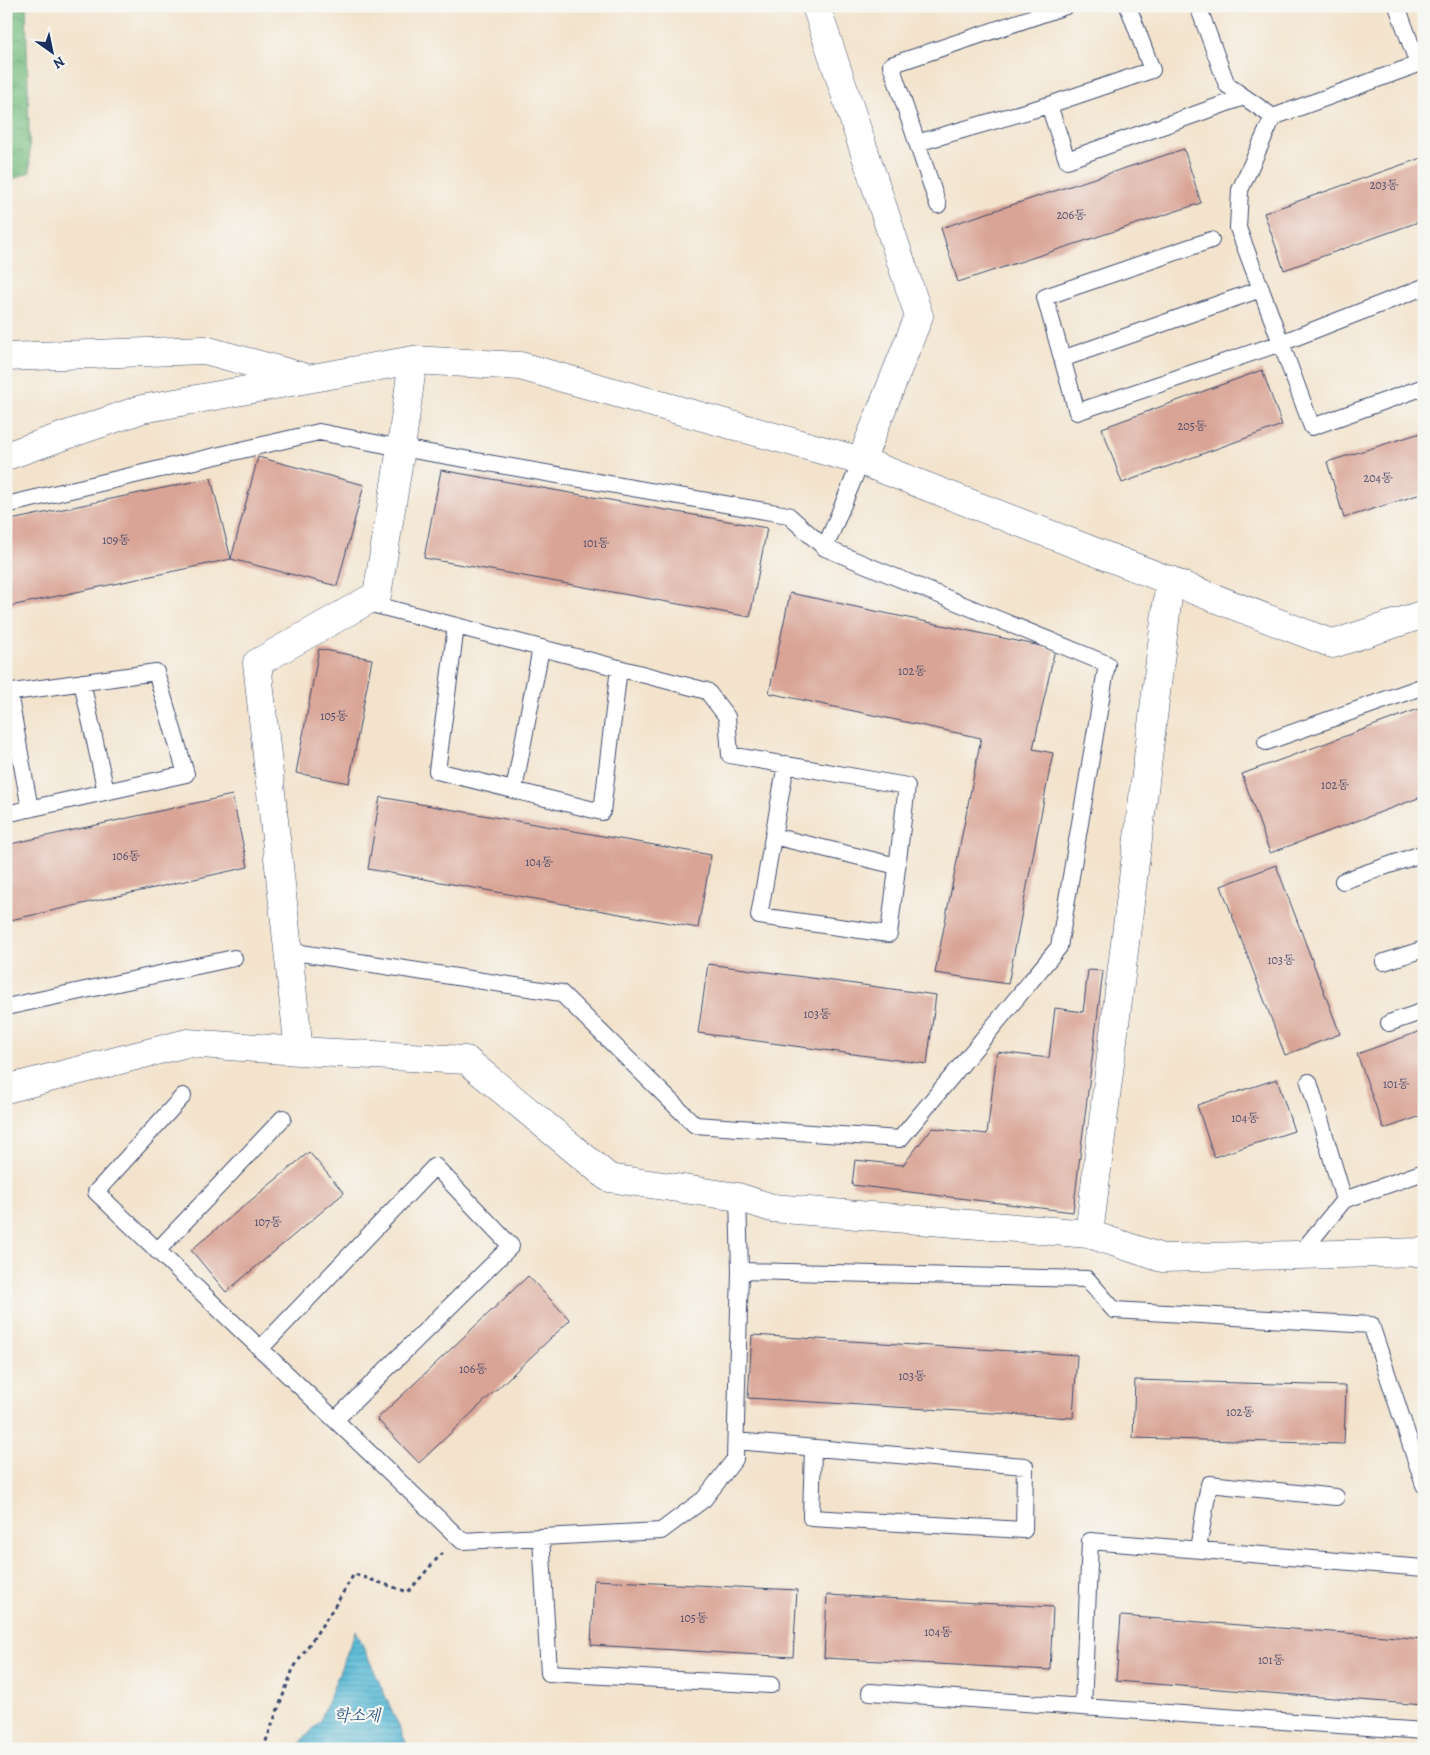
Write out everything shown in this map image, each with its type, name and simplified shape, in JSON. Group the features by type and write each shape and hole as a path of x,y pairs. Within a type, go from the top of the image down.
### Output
{"street":[{"path":"816,6 919,316 861,460"},
{"path":"6,357 204,350 309,379"},
{"path":"299,1051 257,663 377,594 413,360"},
{"path":"6,456 142,409 413,360 520,366 861,460 1333,644 1424,614"},
{"path":"1089,1234 1170,580"},
{"path":"6,1089 187,1043 466,1060 609,1178 738,1197 772,1208 1089,1234 1162,1258 1424,1252"}],"lane":[{"path":"938,205 891,65 1066,6"},
{"path":"917,143 1049,105 1152,70 1128,6"},
{"path":"1198,6 1227,85 1273,117"},
{"path":"1397,6 1421,63 1273,117 1240,190 1238,228 1312,427 1424,387"},
{"path":"1049,105 1067,160 1244,97"},
{"path":"1211,240 1045,298 1077,412 1280,343 1424,287"},
{"path":"1062,359 1261,289"},
{"path":"6,505 319,432 400,448 788,515 825,548 1107,664 1059,947 900,1139 696,1125 561,992 288,951"},
{"path":"825,548 861,460"},
{"path":"364,602 708,691 727,717 730,754 786,764 908,786 889,934 759,916 786,764"},
{"path":"456,626 437,771 602,812 619,668"},
{"path":"514,790 541,648"},
{"path":"6,814 30,809 186,774 156,672 8,693 30,809"},
{"path":"82,682 106,792"},
{"path":"1266,742 1424,686"},
{"path":"773,836 897,866"},
{"path":"1343,881 1424,852"},
{"path":"1384,962 1424,949"},
{"path":"6,1007 234,958"},
{"path":"1389,1023 1424,1011"},
{"path":"1309,1082 1344,1200"},
{"path":"183,1096 96,1192 462,1542 662,1531 704,1499 735,1459 740,1271 738,1197"},
{"path":"157,1251 283,1118"},
{"path":"260,1349 435,1166 511,1246 335,1420"},
{"path":"1299,1255 1344,1200 1424,1172"},
{"path":"740,1271 1086,1279 1114,1310 1371,1325 1424,1485"},
{"path":"736,1442 813,1448 1025,1466 1024,1530 811,1518 813,1448"},
{"path":"1198,1550 1209,1484 1336,1497"},
{"path":"541,1537 549,1673 771,1685"},
{"path":"1082,1707 1090,1541 1424,1568"},
{"path":"870,1692 1424,1731"}],"path":[{"path":"263,1749 293,1668 354,1574 408,1592 457,1537"}],"green space":[{"path":"6,6 26,6 30,172 6,182"}],"water":[{"name":"학소제","path":"356,1630 409,1749 295,1749 320,1721"}],"building":[{"path":"1184,149 1201,203 958,282 941,228"},
{"path":"1424,157 1424,220 1284,270 1264,213"},
{"path":"1262,370 1282,425 1122,483 1102,428"},
{"path":"1424,432 1424,493 1344,518 1327,462"},
{"path":"258,457 364,485 337,586 231,559"},
{"path":"441,470 767,528 750,617 424,558"},
{"path":"211,478 231,559 6,607 6,521"},
{"path":"790,593 1055,649 1033,749 1053,753 1008,984 935,973 981,738 769,693"},
{"path":"319,649 372,659 349,783 296,773"},
{"path":"1424,707 1424,796 1270,853 1242,774"},
{"path":"232,795 248,867 6,921 6,845"},
{"path":"380,797 711,855 698,928 368,869"},
{"path":"1276,865 1340,1034 1285,1055 1221,886"},
{"path":"708,964 936,995 927,1064 698,1033"},
{"path":"1088,970 1103,971 1073,1212 852,1185 855,1160 903,1165 932,1128 987,1134 997,1052 1049,1058 1055,1008 1083,1012"},
{"path":"1424,1030 1424,1115 1384,1129 1357,1054"},
{"path":"1277,1079 1294,1131 1214,1157 1197,1105"},
{"path":"309,1152 344,1193 226,1292 191,1250"},
{"path":"528,1276 570,1320 419,1463 377,1419"},
{"path":"752,1335 1077,1355 1073,1418 748,1398"},
{"path":"1135,1380 1346,1386 1344,1444 1133,1438"},
{"path":"594,1580 797,1590 793,1657 591,1645"},
{"path":"827,1595 1053,1607 1050,1670 824,1658"},
{"path":"1121,1616 1424,1639 1424,1705 1116,1681"}]}
